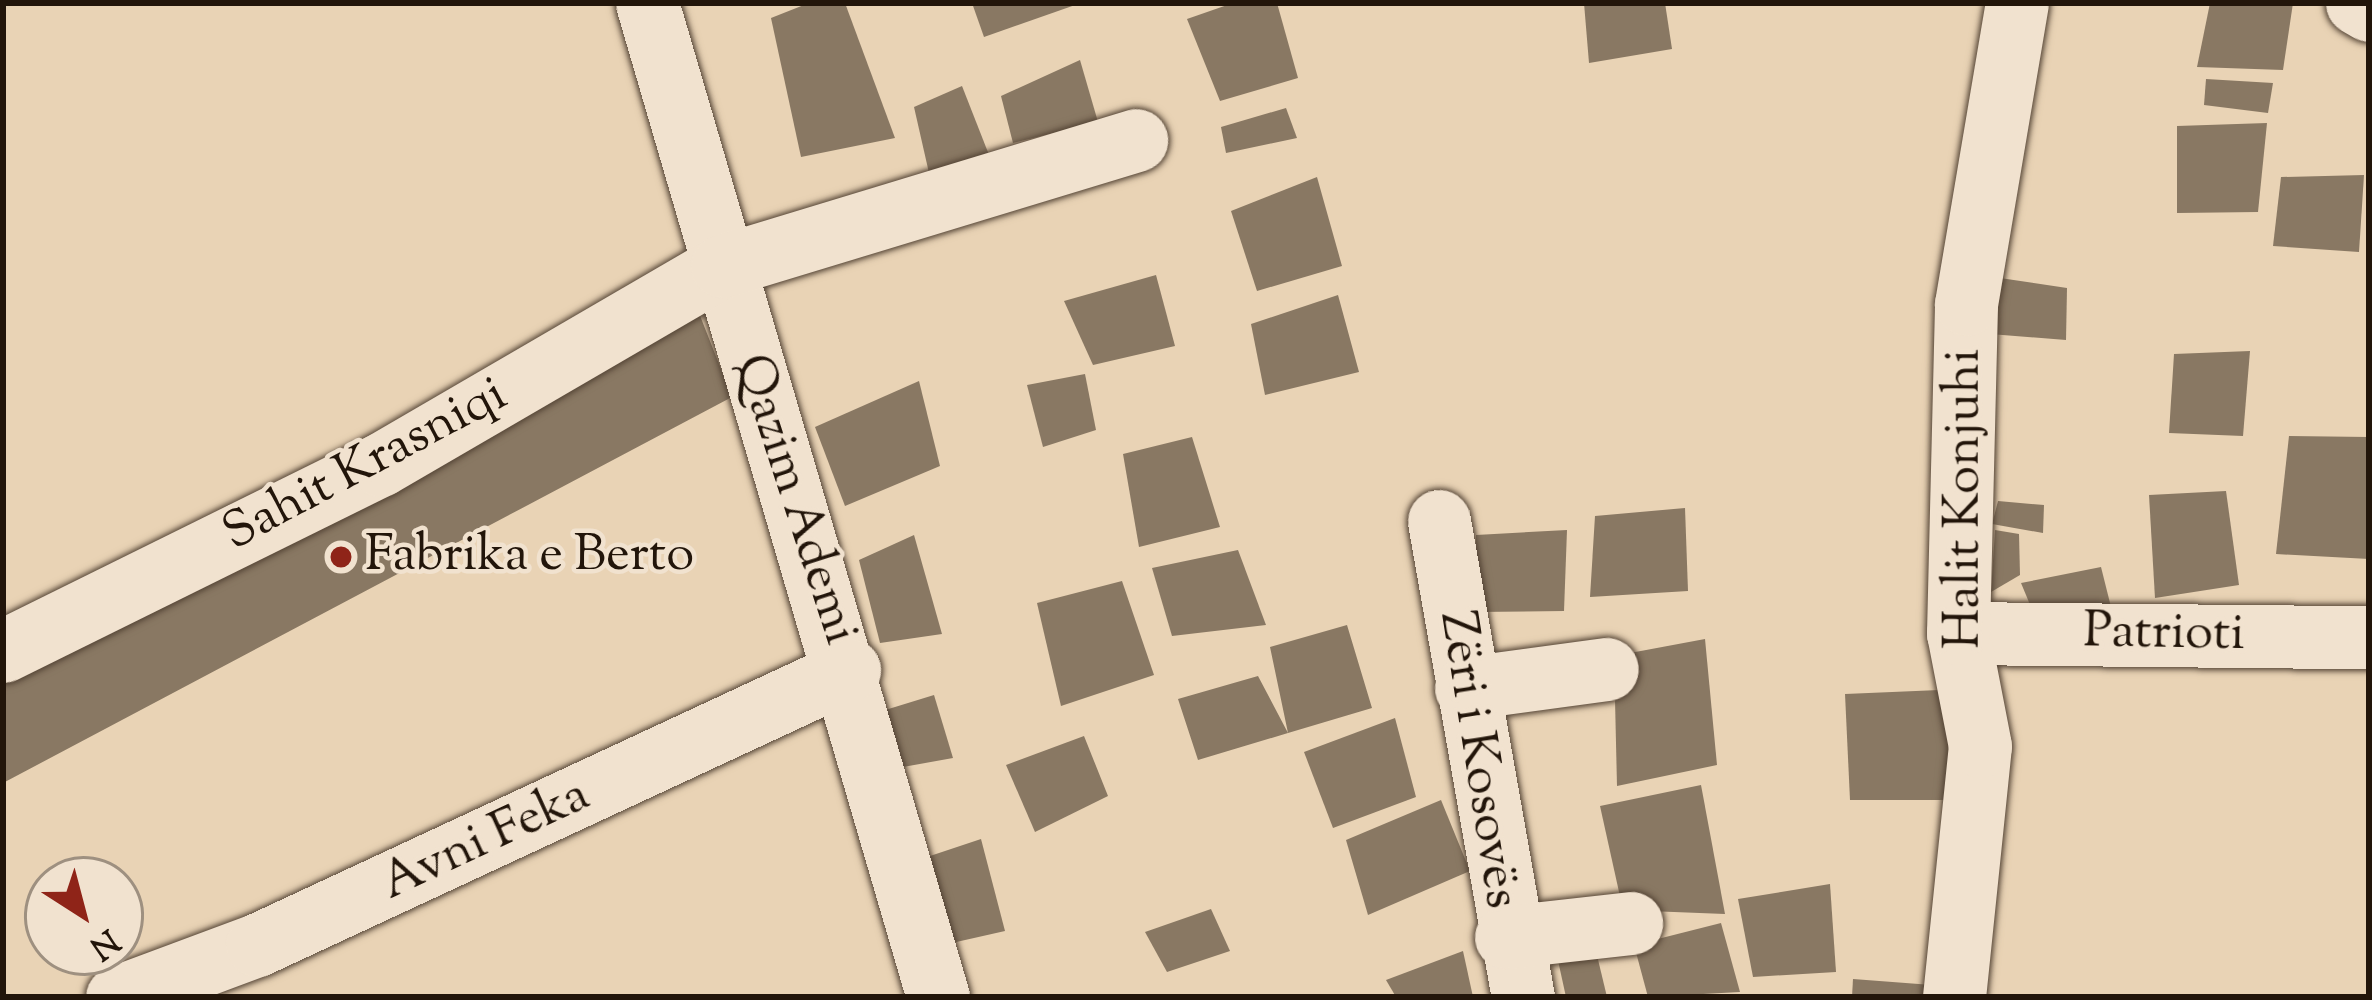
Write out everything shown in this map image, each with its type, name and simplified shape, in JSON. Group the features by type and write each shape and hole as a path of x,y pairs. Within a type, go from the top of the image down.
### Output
{"street":[{"name":"Qazim Ademi","path":"646,3 722,266 849,670 938,997"},
{"name":"Halit Konjuhi","path":"1954,997 1980,746 1958,633 1966,304 2018,3"},
{"path":"2357,3 2369,10"},
{"name":"Sahit Krasniqi","path":"3,651 380,465 722,266 1136,140"},
{"name":"Zëri i Kosovës","path":"1439,520 1504,924 1522,997"},
{"name":"Patrioti","path":"1958,633 2369,637"},
{"name":"Avni Feka","path":"117,997 278,936 849,670"},
{"path":"1466,688 1606,670"},
{"path":"1504,924 1626,913"}],"building":[{"path":"809,3 845,3 895,138 801,157 771,18"},
{"path":"972,3 1078,3 1078,4 984,37"},
{"path":"1233,3 1277,3 1298,78 1220,101 1187,19"},
{"path":"1584,3 1665,3 1672,49 1589,63"},
{"path":"2210,3 2293,3 2283,70 2197,67"},
{"path":"1080,60 1098,122 1013,143 1001,96"},
{"path":"2206,79 2273,83 2268,113 2204,105"},
{"path":"962,86 991,160 929,173 914,107"},
{"path":"1286,108 1297,138 1226,153 1221,127"},
{"path":"2267,123 2258,212 2177,213 2177,126"},
{"path":"2364,175 2359,252 2273,246 2281,177"},
{"path":"1317,177 1342,266 1257,291 1231,211"},
{"path":"1156,275 1175,346 1093,365 1064,301"},
{"path":"2000,278 2067,288 2066,340 1990,334"},
{"path":"1338,295 1359,372 1265,395 1251,324"},
{"name":"Fabrika e Berto","path":"697,308 732,397 3,783 3,683 501,432"},
{"path":"2250,351 2243,436 2169,433 2174,354"},
{"path":"1085,374 1096,430 1043,447 1027,385"},
{"path":"919,381 940,466 845,506 815,427"},
{"path":"2289,436 2369,437 2369,559 2276,554"},
{"path":"1192,437 1220,527 1139,547 1123,454"},
{"path":"2226,491 2239,585 2155,598 2149,495"},
{"path":"1998,501 2044,505 2043,533 1992,524"},
{"path":"1685,508 1688,591 1590,597 1595,516"},
{"path":"1567,530 1564,611 1475,612 1476,535"},
{"path":"1995,530 2019,534 2020,575 1991,592"},
{"path":"914,535 942,634 880,643 859,560"},
{"path":"1238,550 1266,625 1172,636 1152,568"},
{"path":"2101,567 2111,607 2036,619 2021,583"},
{"path":"1122,581 1154,675 1061,706 1037,603"},
{"path":"1347,625 1372,708 1288,733 1270,647"},
{"path":"1705,639 1717,765 1617,786 1614,656"},
{"path":"1258,676 1288,733 1198,760 1178,699"},
{"path":"1963,689 1957,800 1850,800 1845,694"},
{"path":"934,695 953,758 903,767 882,711"},
{"path":"1395,718 1416,797 1333,828 1304,752"},
{"path":"1084,736 1108,796 1035,832 1006,765"},
{"path":"1701,785 1725,914 1623,910 1600,806"},
{"path":"1441,800 1470,871 1368,915 1346,840"},
{"path":"981,839 1005,931 943,945 918,860"},
{"path":"1830,884 1836,972 1753,977 1738,899"},
{"path":"1211,909 1230,951 1167,972 1145,932"},
{"path":"1721,923 1740,992 1648,997 1634,945"},
{"path":"1595,947 1607,997 1566,997 1557,956"},
{"path":"1463,951 1473,997 1396,997 1386,980"},
{"path":"1853,979 1945,986 1944,997 1852,997"}],"place":[{"name":"Fabrika e Berto","path":"341,557"}]}
